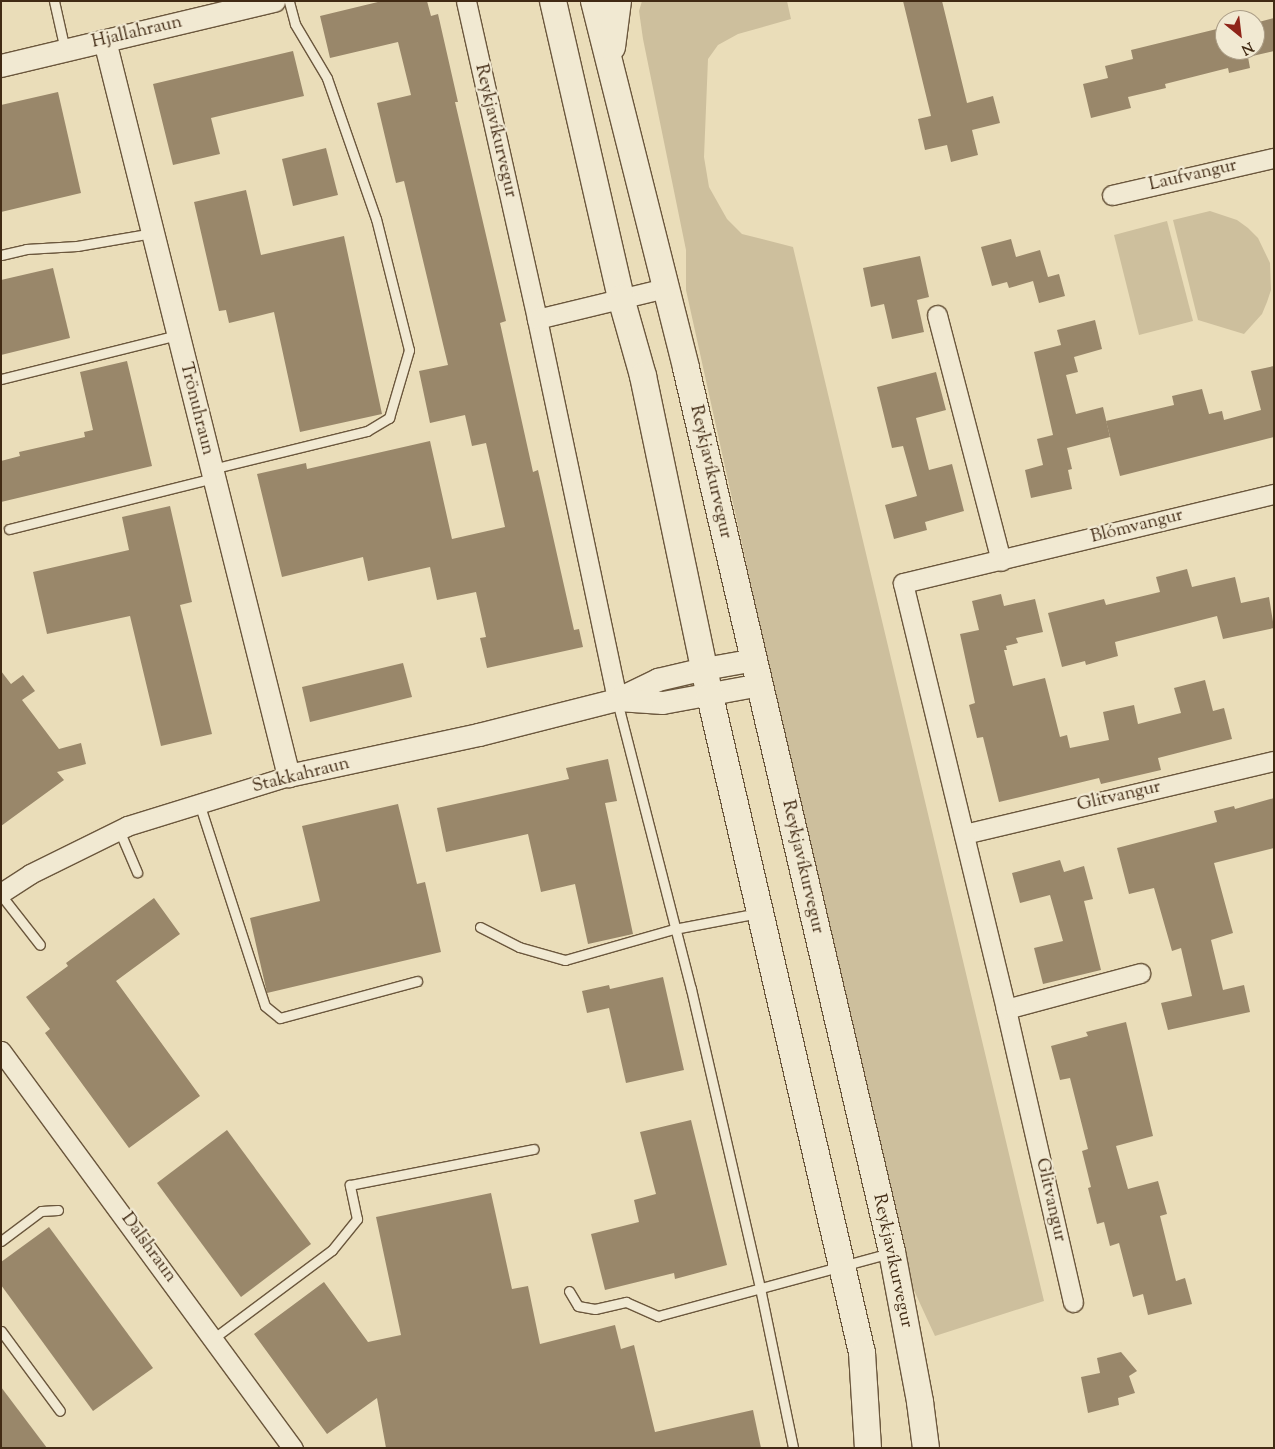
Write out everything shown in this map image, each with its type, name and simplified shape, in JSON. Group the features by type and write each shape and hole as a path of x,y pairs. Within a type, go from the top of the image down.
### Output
{"main road":[{"path":"536,1 555,13 622,298 643,376 710,696 862,1353 868,1448"},
{"name":"Reykjavíkurvegur","path":"594,1 755,660 892,1252 920,1402 926,1448"},
{"path":"610,65 618,1"}],"street":[{"name":"Hjallahraun","path":"1,66 250,4 274,1"},
{"name":"Reykjavíkurvegur","path":"466,1 537,319 617,700"},
{"name":"Trönuhraun","path":"105,41 289,776"},
{"name":"Laufvangur","path":"1112,195 1274,158"},
{"path":"537,319 665,288"},
{"path":"937,315 1001,560"},
{"name":"Blómvangur","path":"903,583 1274,494"},
{"name":"Glitvangur","path":"903,583 1006,1009 1073,1302"},
{"name":"Stakkahraun","path":"1,894 30,874 119,830 199,803 289,776 470,737 617,700 658,680 705,668 755,660"},
{"name":"Stakkahraun","path":"617,700 663,703 710,696 760,685"},
{"name":"Glitvangur","path":"964,834 1274,761"},
{"path":"1006,1009 1140,973"},
{"name":"Dalshraun","path":"1,1050 293,1448"}],"lane":[{"path":"54,1 66,51"},
{"path":"9,529 367,431 389,418 409,350 373,210 327,78 295,24 289,1"},
{"path":"1,255 26,249 78,246 152,233"},
{"path":"1,379 178,335"},
{"path":"617,700 674,929 691,989 760,1288 793,1448"},
{"path":"199,803 265,1006 280,1018 417,981"},
{"path":"119,830 138,872"},
{"path":"1,894 40,945"},
{"path":"480,927 519,947 565,960 674,929 761,913"},
{"path":"214,1338 332,1250 357,1220 350,1185 534,1150"},
{"path":"1,1241 41,1211 58,1210"},
{"path":"569,1291 578,1306 595,1309 626,1302 658,1316 892,1252"},
{"path":"1,1332 60,1411"}],"shaded area":[{"path":"642,1 787,1 791,19 738,34 718,45 708,59 704,157 709,187 727,219 742,234 793,247 1044,1301 935,1336 911,1284 827,929 686,290 686,250 643,39 639,11"},
{"path":"1210,211 1237,220 1248,228 1258,238 1270,263 1271,290 1267,302 1262,314 1244,334 1198,320 1173,220"},
{"path":"1167,221 1193,321 1139,335 1114,235"}],"building":[{"path":"382,1 427,1 431,16 438,14 458,102 455,102 506,321 500,323 533,472 538,470 574,630 579,629 583,647 487,668 480,638 486,637 476,592 437,600 430,567 368,581 363,557 282,577 257,474 306,463 307,469 430,441 452,539 505,527 486,443 472,446 465,415 430,423 419,371 448,365 404,181 396,183 377,103 411,95 398,42 330,58 320,16"},
{"path":"903,1 942,1 967,103 993,96 1000,123 972,130 978,155 951,162 947,145 925,150 918,119 931,116"},
{"path":"1274,18 1274,51 1265,53 1265,20"},
{"path":"1215,29 1215,60 1249,60 1250,68 1229,73 1228,68 1165,84 1166,88 1128,97 1131,108 1091,118 1083,84 1108,78 1105,66 1133,59 1131,50"},
{"path":"293,51 304,96 211,118 220,154 173,165 153,84"},
{"path":"58,92 81,193 1,212 1,105"},
{"path":"326,148 338,195 293,206 282,159"},
{"path":"246,190 261,255 344,236 382,414 300,432 274,312 229,323 226,310 219,311 194,202"},
{"path":"1011,239 1016,257 1040,250 1048,277 1059,274 1065,296 1039,303 1033,281 1009,288 1007,282 992,286 981,247"},
{"path":"920,256 929,297 917,300 924,332 892,339 884,304 871,307 863,268"},
{"path":"53,268 70,338 1,355 1,280"},
{"path":"1095,320 1102,349 1074,357 1078,372 1066,375 1076,414 1103,407 1110,437 1067,448 1072,469 1068,470 1072,489 1031,498 1025,470 1043,465 1037,439 1053,435 1034,352 1061,345 1057,330"},
{"path":"127,361 152,466 1,502 1,461 20,456 19,452 85,437 84,432 93,430 80,372"},
{"path":"1274,366 1274,437 1120,476 1106,421 1174,405 1172,396 1202,389 1209,414 1222,411 1224,420 1261,410 1251,371"},
{"path":"936,372 946,410 916,418 929,470 952,464 964,511 925,522 927,530 894,539 885,505 917,496 903,446 892,448 877,387"},
{"path":"170,506 192,602 180,605 212,734 161,746 130,616 47,634 33,572 129,550 122,517"},
{"path":"1187,569 1192,587 1235,577 1241,603 1269,597 1274,628 1223,639 1217,616 1115,642 1118,656 1086,665 1085,661 1062,667 1048,613 1104,599 1106,605 1160,592 1156,577"},
{"path":"1001,594 1004,606 1035,599 1043,632 1016,638 1018,643 1006,646 1007,650 1004,650 1013,686 1045,678 1060,737 1067,735 1070,748 1109,740 1103,712 1134,705 1138,724 1181,713 1174,688 1205,680 1213,711 1224,708 1232,739 1158,758 1161,770 1101,784 1099,778 999,802 983,737 977,738 969,705 975,703 960,634 979,630 972,601"},
{"path":"403,663 412,697 310,722 302,687"},
{"path":"1,671 11,684 23,675 35,691 22,700 59,749 81,743 86,764 57,772 64,780 1,826"},
{"path":"608,759 617,801 605,803 633,934 588,944 575,884 541,892 528,834 446,852 437,808 569,779 566,768"},
{"path":"1274,798 1274,848 1214,863 1233,933 1211,940 1223,990 1244,985 1250,1012 1168,1030 1161,1003 1192,996 1181,948 1172,951 1154,888 1129,894 1117,848 1217,822 1214,811 1234,806 1235,809"},
{"path":"398,804 417,884 425,882 441,952 267,993 250,918 320,901 302,826"},
{"path":"1060,860 1064,872 1084,866 1093,899 1084,901 1101,970 1043,984 1034,948 1063,941 1050,895 1020,903 1012,873"},
{"path":"154,898 180,934 116,981 200,1096 129,1148 45,1033 50,1029 26,997 68,966 66,963"},
{"path":"663,977 684,1070 626,1083 609,1008 587,1013 582,991 609,985 610,989"},
{"path":"1126,1022 1153,1136 1116,1146 1128,1189 1158,1181 1167,1214 1160,1216 1176,1281 1185,1278 1192,1304 1148,1315 1143,1294 1133,1297 1119,1243 1110,1246 1104,1222 1097,1224 1088,1188 1091,1187 1082,1151 1088,1149 1070,1078 1060,1080 1051,1046 1088,1036 1086,1032"},
{"path":"691,1120 727,1265 675,1279 674,1273 605,1290 591,1234 639,1222 634,1200 656,1194 640,1132"},
{"path":"227,1130 311,1244 241,1297 157,1183"},
{"path":"491,1193 512,1289 528,1286 540,1344 615,1325 621,1349 634,1345 655,1432 753,1410 761,1448 386,1448 377,1398 327,1434 254,1334 324,1282 368,1342 401,1335 376,1217"},
{"path":"49,1227 153,1368 93,1411 1,1285 1,1262"},
{"path":"1121,1352 1137,1371 1129,1376 1135,1393 1118,1398 1119,1405 1088,1413 1081,1377 1100,1373 1097,1358"},
{"path":"1,1387 47,1448 1,1448"}]}
